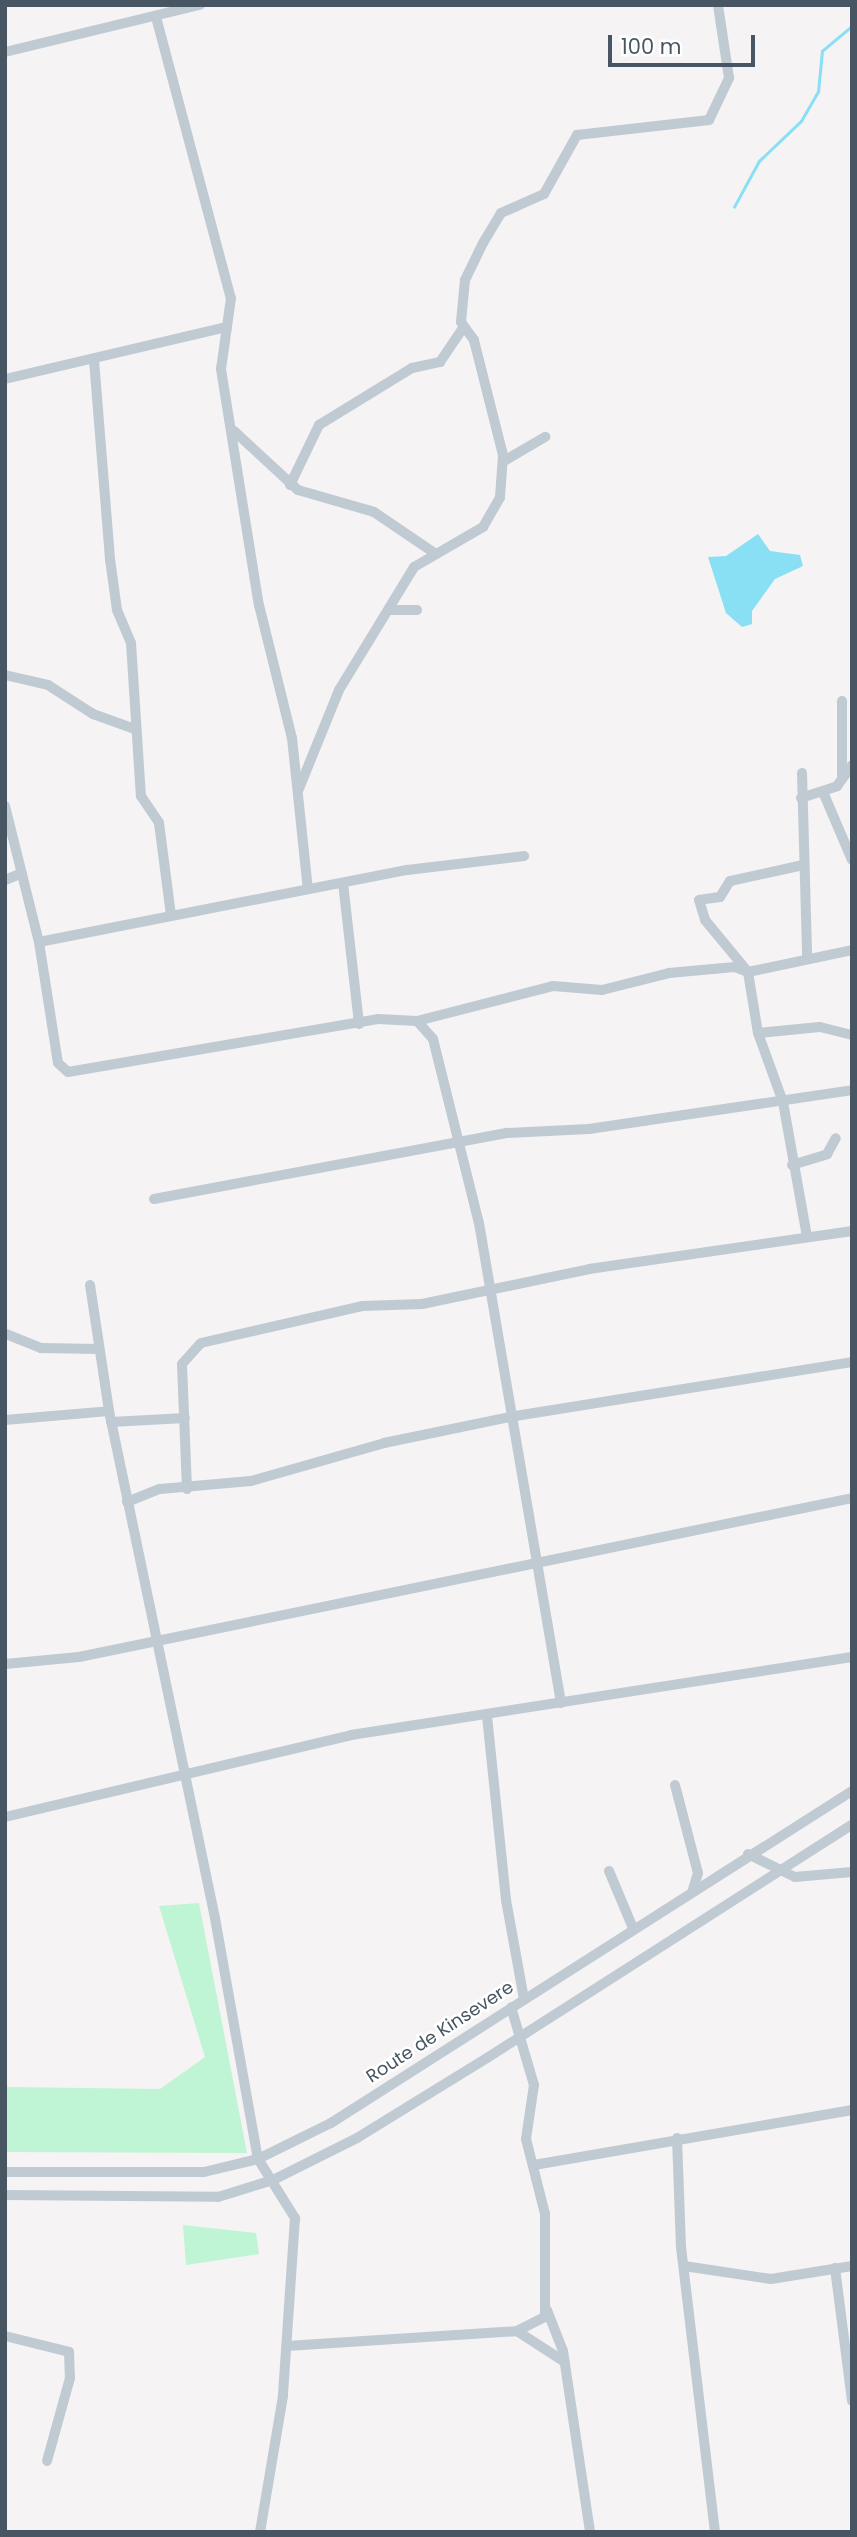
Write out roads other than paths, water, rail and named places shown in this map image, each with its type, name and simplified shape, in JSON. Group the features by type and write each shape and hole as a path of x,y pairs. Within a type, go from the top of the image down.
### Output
{"street":[{"path":"5,51 200,5"},
{"path":"290,485 319,425 412,368 440,362 463,328 465,280 497,217 544,194 573,138 709,120 729,78 718,5"},
{"path":"156,16 231,298 221,369 234,430 260,605 292,738 308,890"},
{"path":"5,379 227,327"},
{"path":"298,791 339,690 414,567 486,523 501,492 504,461 474,340 463,328"},
{"path":"94,360 110,558 117,610 131,643 141,796 159,823 171,915"},
{"path":"234,430 290,485 384,516 436,554"},
{"path":"504,461 545,437"},
{"path":"389,610 417,610"},
{"path":"5,674 48,685 93,714 135,729"},
{"path":"842,701 842,775"},
{"path":"802,798 823,792 852,765"},
{"path":"803,773 807,956"},
{"path":"823,792 852,860"},
{"path":"5,806 39,942 58,1063 68,1072 359,1024 417,1021 553,986 602,990 668,973 735,967 748,972 807,956 852,950"},
{"path":"39,942 343,883 524,856"},
{"path":"803,865 730,881 720,897 699,900 705,920 748,972 758,1034 783,1102 792,1165 807,1237"},
{"path":"5,880 22,873"},
{"path":"343,883 359,1024"},
{"path":"417,1021 444,1062 538,1565 561,1703"},
{"path":"758,1034 820,1027 852,1035"},
{"path":"154,1199 539,1128 589,1129 852,1090"},
{"path":"792,1165 827,1154 836,1139"},
{"path":"187,1489 182,1364 192,1348 362,1306 422,1304 487,1287 852,1231"},
{"path":"90,1285 110,1417 182,1779 215,1918 258,2159 295,2218 287,2346 260,2532"},
{"path":"6,1334 41,1348 99,1349"},
{"path":"127,1502 150,1490 187,1489 251,1481 384,1443 509,1418 852,1362"},
{"path":"5,1420 185,1418"},
{"path":"5,1664 156,1641 538,1565 852,1497"},
{"path":"5,1817 182,1779 351,1735 487,1717 852,1657"},
{"path":"487,1717 506,1900 524,1999"},
{"path":"675,1785 698,1873 693,1889"},
{"name":"Route de Kinsevere","path":"5,2172 204,2172 258,2159 331,2123 693,1889 852,1791"},
{"path":"5,2195 218,2197 273,2180 357,2138 782,1872 852,1825"},
{"path":"748,1854 782,1872 807,1877 852,1871"},
{"path":"609,1871 633,1928"},
{"path":"511,2007 534,2085 526,2139 545,2214 547,2310 565,2362 590,2532"},
{"path":"534,2165 677,2138 852,2110"},
{"path":"677,2138 684,2266 715,2532"},
{"path":"684,2266 771,2279 852,2266"},
{"path":"835,2268 852,2401"},
{"path":"287,2346 517,2332 539,2323 547,2310"},
{"path":"517,2332 565,2362"},
{"path":"5,2336 69,2351 70,2378 47,2461"}],"water":[{"path":"758,534 770,551 800,555 803,566 775,579 752,611 752,624 742,627 726,613 708,557 726,556"}],"waterway":[{"path":"734,207 759,161 801,121 818,92 822,51 852,26"}]}
